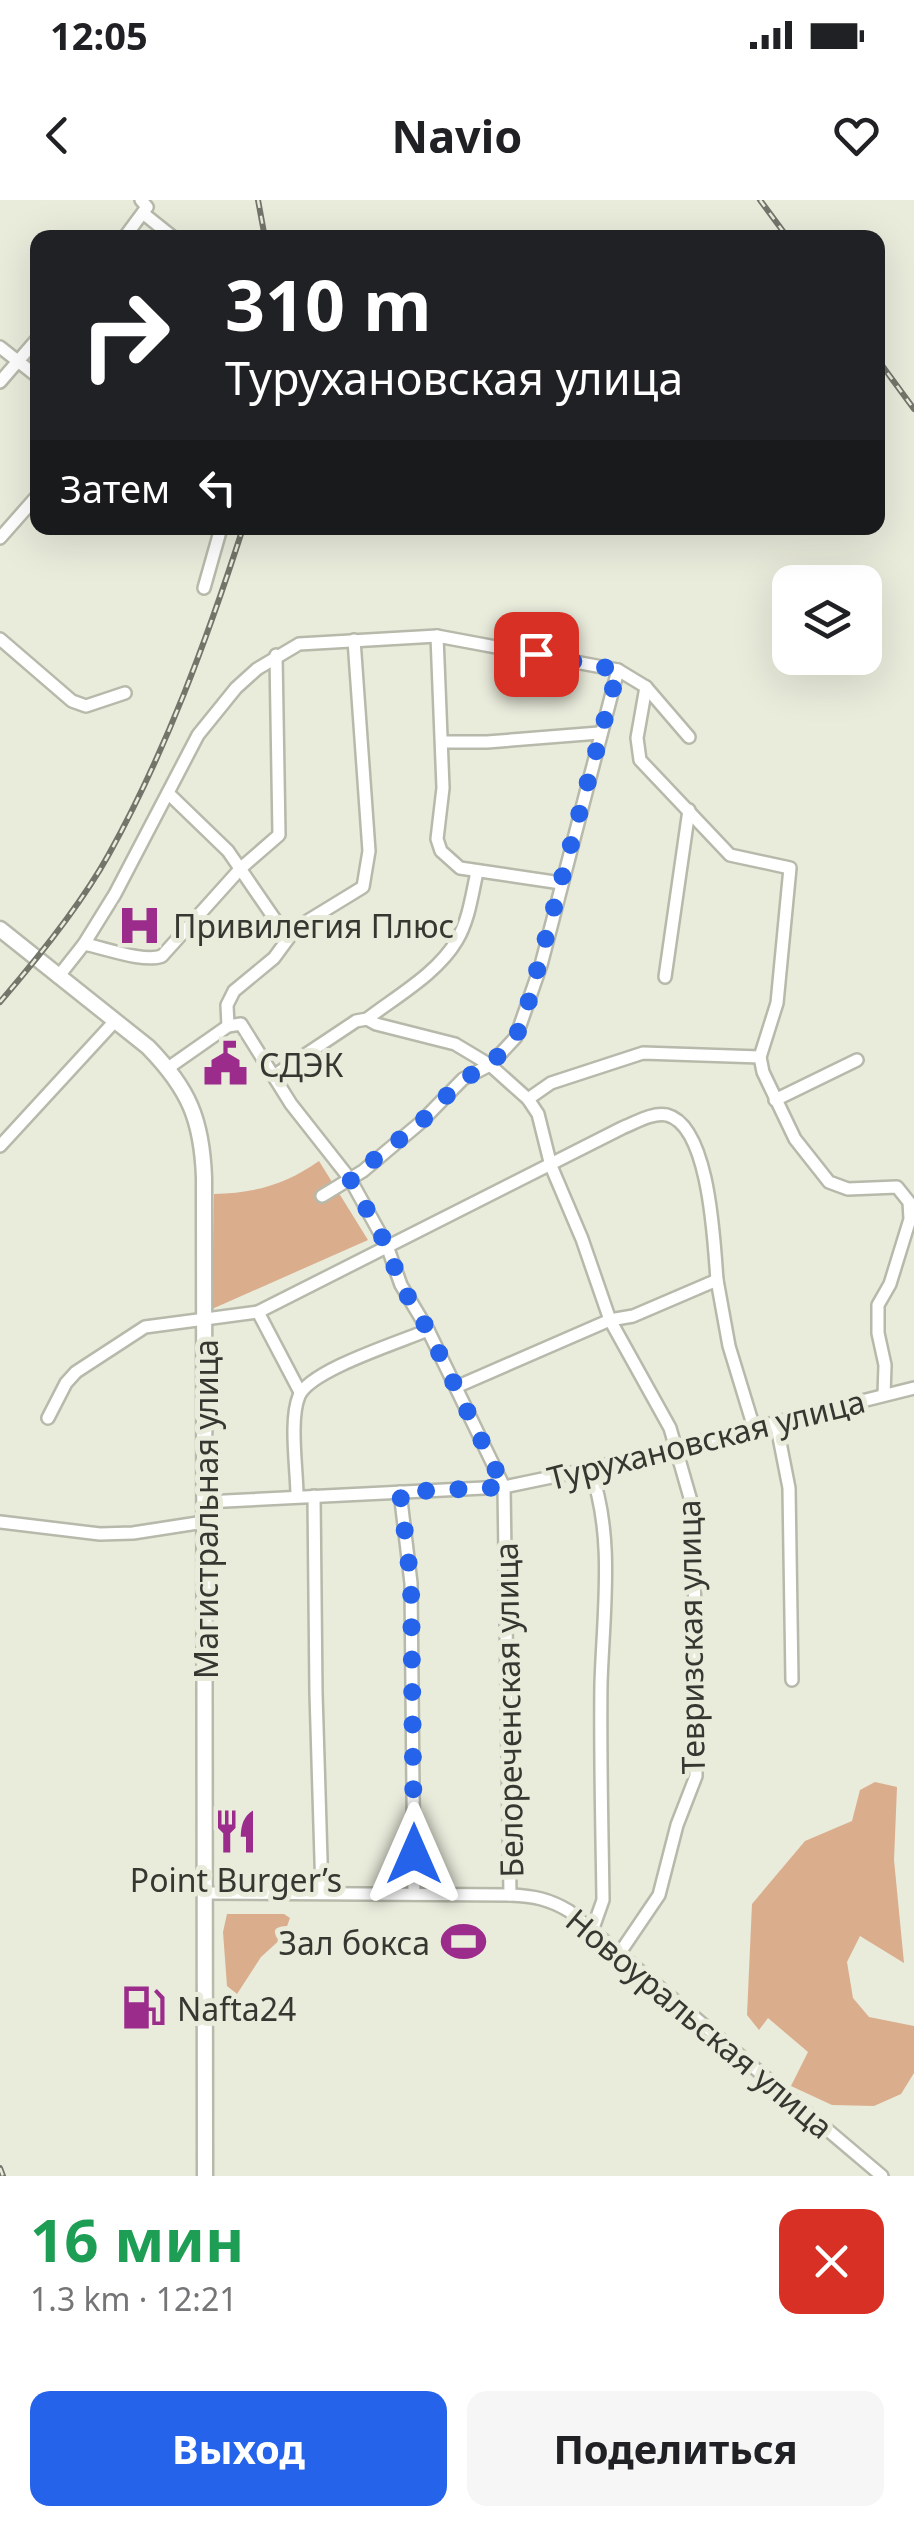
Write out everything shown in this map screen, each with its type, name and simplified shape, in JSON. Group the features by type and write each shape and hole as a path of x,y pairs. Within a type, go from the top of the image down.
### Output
{"main road":[{"name":"Магистральная улица","path":"0,929 168,1068 194,1109 203,1153 205,2176"}],"street":[{"path":"129,230 144,207 166,230"},
{"path":"0,346 30,370"},
{"path":"0,382 30,347"},
{"path":"0,538 30,503"},
{"path":"204,588 219,535"},
{"path":"438,636 443,788 437,839 440,851 450,862 477,872 562,883"},
{"path":"58,976 84,944 115,894 198,735 236,688 276,655 299,644 438,636 618,670 646,688 690,737"},
{"path":"0,639 72,701 86,706 124,693"},
{"path":"168,1068 228,1026 229,996 274,958 287,937 318,912 363,887 369,851 354,640"},
{"path":"84,944 128,952 146,960 162,956 241,868 279,835 276,655"},
{"path":"322,1196 350,1179 420,1123 463,1079 490,1065 516,1036 562,883 618,670"},
{"path":"646,688 637,751 640,760 720,847 744,860 790,868 777,1003 760,1057 775,1100 795,1139 829,1182 848,1189 897,1188 909,1202 910,1219 890,1284 878,1305 884,1395"},
{"path":"442,742 600,732"},
{"path":"168,793 228,851 287,937"},
{"path":"665,977 689,810"},
{"path":"276,1075 356,1021 368,1019 446,956 466,918 477,872"},
{"name":"Тевризская улица","path":"368,1019 455,1044 490,1065 528,1099 538,1114 551,1166 610,1320 670,1428 677,1448 694,1532 696,1776 676,1824 659,1895 619,1954"},
{"path":"0,1146 115,1021"},
{"name":"Белореченская улица","path":"228,1026 241,1024 291,1104 350,1179 387,1246 401,1285 428,1330 504,1487 510,1896"},
{"path":"528,1099 551,1083 643,1053 760,1057"},
{"path":"775,1100 857,1060"},
{"path":"48,1418 76,1372 130,1336 155,1324 258,1312 648,1117 666,1115 676,1120 698,1150 729,1346 754,1428"},
{"path":"456,1387 610,1320 632,1316 718,1280"},
{"path":"258,1312 300,1392"},
{"path":"298,1496 296,1410 300,1392 318,1377 428,1330"},
{"name":"Турухановская улица","path":"205,1502 504,1487 911,1389"},
{"path":"776,1422 789,1488 792,1680"},
{"path":"590,1469 601,1498 605,1580 601,1690 603,1900 592,1932"},
{"path":"400,1492 411,1582 414,1894"},
{"path":"314,1496 322,1893"},
{"path":"0,1522 100,1534 204,1522"},
{"name":"Новоуральская улица","path":"206,1893 537,1896 551,1900 882,2176"}],"shaded area":[{"path":"319,1161 368,1240 212,1309 214,1194 269,1186"},
{"path":"875,1782 897,1787 894,1860 904,1963 860,1936 847,1962 853,1998 869,2017 914,2026 914,2073 901,2094 874,2106 832,2105 791,2086 808,2052 768,2018 759,2030 747,2015 752,1904 805,1841 852,1821 860,1790"},
{"path":"227,1914 284,1914 290,1918 283,1937 261,1957 237,1994 227,1986 223,1932"}],"railway":[{"path":"258,200 264,230"},
{"path":"760,200 782,230"},
{"path":"885,370 914,409"},
{"path":"0,1002 86,892 130,815 184,694 241,535"},
{"path":"0,2168 3,2176"}],"place":[{"name":"Привилегия Плюс","path":"140,925"},
{"name":"СДЭК","path":"226,1064"},
{"name":"Point Burger’s","path":"236,1831"},
{"name":"Зал бокса","path":"463,1942"},
{"name":"Nafta24","path":"144,2008"}],"route":[{"path":"414,1854 411,1582 400,1492 504,1487 428,1330 401,1285 387,1246 350,1179 420,1123 463,1079 490,1065 516,1036 524,1019 618,670 536,654"}]}
